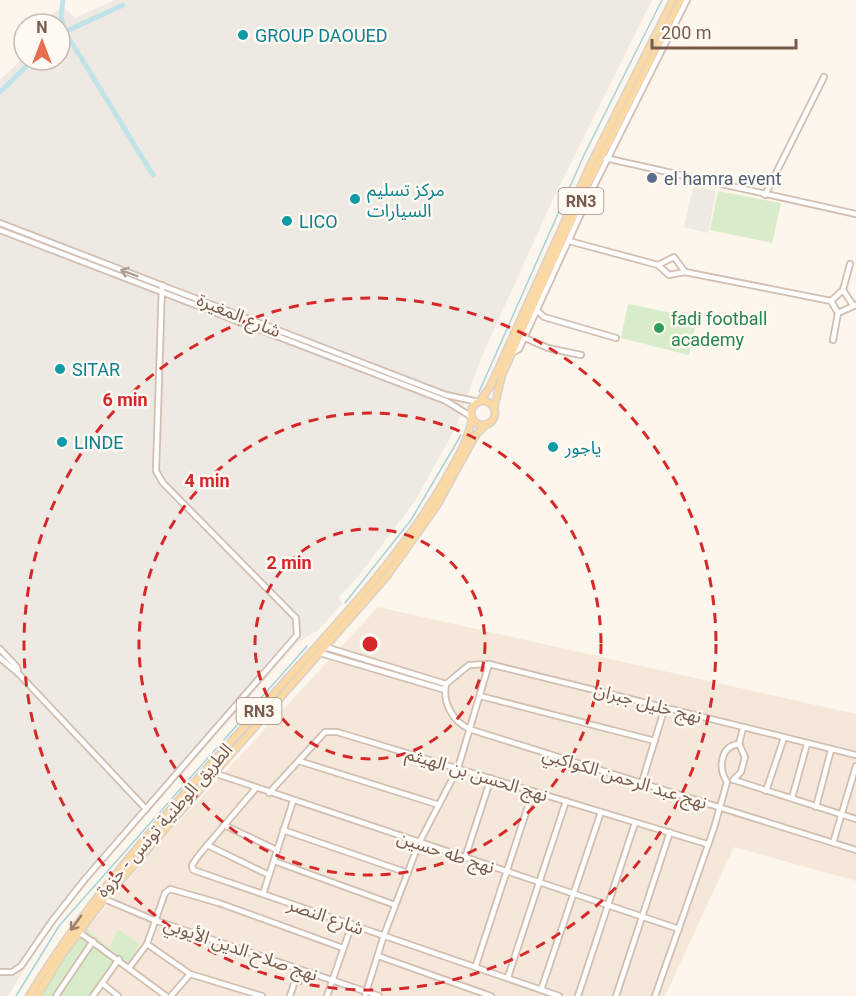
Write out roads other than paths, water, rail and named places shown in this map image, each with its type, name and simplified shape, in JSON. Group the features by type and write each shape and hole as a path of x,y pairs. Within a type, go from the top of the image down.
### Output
{"main road":[{"name":"RN3","path":"472,417 472,408 490,387 590,166 673,0"},
{"name":"RN3","path":"486,424 494,418 496,392 513,352 681,0"},
{"path":"479,402 488,402 494,408"},
{"path":"472,417 477,423 486,424"},
{"name":"الطريق الوطنية تونس - حزوة","path":"37,996 101,897 392,558 441,487 466,440 472,417"},
{"name":"الطريق الوطنية تونس - حزوة","path":"29,996 74,925 214,773 412,543 436,507 475,436 486,424"}],"street":[{"path":"513,352 519,349 525,338 605,158 687,0"},
{"path":"765,195 824,78"},
{"path":"605,158 856,214"},
{"name":"شارع المغيرة","path":"0,223 446,395 479,402"},
{"name":"شارع المغيرة","path":"0,230 446,401 472,417"},
{"path":"569,241 658,265 669,275 686,272 831,301"},
{"path":"658,265 674,257 686,272"},
{"path":"831,301 843,290 850,264"},
{"path":"0,972 12,972 21,966 52,921 146,809 295,640 298,630 296,618 163,483 156,471 162,285"},
{"path":"838,314 855,305 843,290"},
{"path":"831,301 838,314 833,340"},
{"path":"538,311 544,317 616,338"},
{"path":"525,338 548,348 580,355"},
{"path":"0,650 146,809"},
{"path":"322,650 445,687 454,719 469,729"},
{"path":"0,658 16,670"},
{"path":"366,994 384,935 419,843 458,768 489,664"},
{"name":"نهج خليل جبران","path":"445,687 469,665 489,664 856,755"},
{"path":"480,696 655,741"},
{"path":"642,782 665,707"},
{"path":"739,744 743,728"},
{"name":"نهج عبد الرحمن الكواكبي","path":"469,729 856,850"},
{"name":"نهج الحسن بن الهيثم","path":"269,793 325,732 337,732 707,844"},
{"path":"766,791 784,738"},
{"path":"727,782 734,780 741,772 745,751 739,744"},
{"path":"655,996 727,782 722,770 723,758 730,747 739,744"},
{"path":"792,798 807,744"},
{"path":"816,807 831,750"},
{"path":"299,761 439,805"},
{"path":"833,843 856,766"},
{"name":"نهج طه حسين","path":"214,773 679,929"},
{"path":"465,858 491,778"},
{"path":"734,780 856,819"},
{"name":"شارع النصر","path":"256,788 193,863 193,870 476,965 559,996"},
{"path":"476,965 533,791"},
{"path":"263,894 293,801"},
{"path":"508,977 566,801"},
{"path":"541,990 601,812"},
{"path":"578,996 635,823"},
{"path":"224,825 277,850"},
{"path":"283,830 408,873"},
{"path":"616,996 670,832"},
{"path":"207,845 269,875"},
{"path":"274,861 395,905"},
{"path":"129,968 147,944 165,893 173,889 344,948"},
{"name":"نهج صلاح الدين الأيوبي","path":"101,897 154,920 333,980 366,994 379,996"},
{"path":"327,996 352,924"},
{"path":"79,932 119,959 166,996"},
{"path":"56,996 93,941"},
{"path":"147,944 189,974 262,996"},
{"path":"378,956 491,996"},
{"path":"93,996 119,959"},
{"path":"290,996 299,969"},
{"path":"171,996 189,974"},
{"path":"102,983 118,996"}],"waterway":[{"path":"63,0 61,16 64,30 153,175"},
{"path":"479,392 584,155 662,0"},
{"path":"72,28 123,5"},
{"path":"0,92 21,72"},
{"path":"345,603 411,520 461,435"},
{"path":"16,996 59,926 307,646"}],"place":[{"name":"GROUP DAOUED","path":"243,35"},
{"name":"el hamra event","path":"652,178"},
{"name":"مركز تسليم السيارات","path":"355,199"},
{"name":"LICO","path":"287,221"},
{"name":"fadi football academy","path":"659,328"},
{"name":"SITAR","path":"60,369"},
{"name":"LINDE","path":"62,442"},
{"name":"ياجور","path":"553,447"}]}
